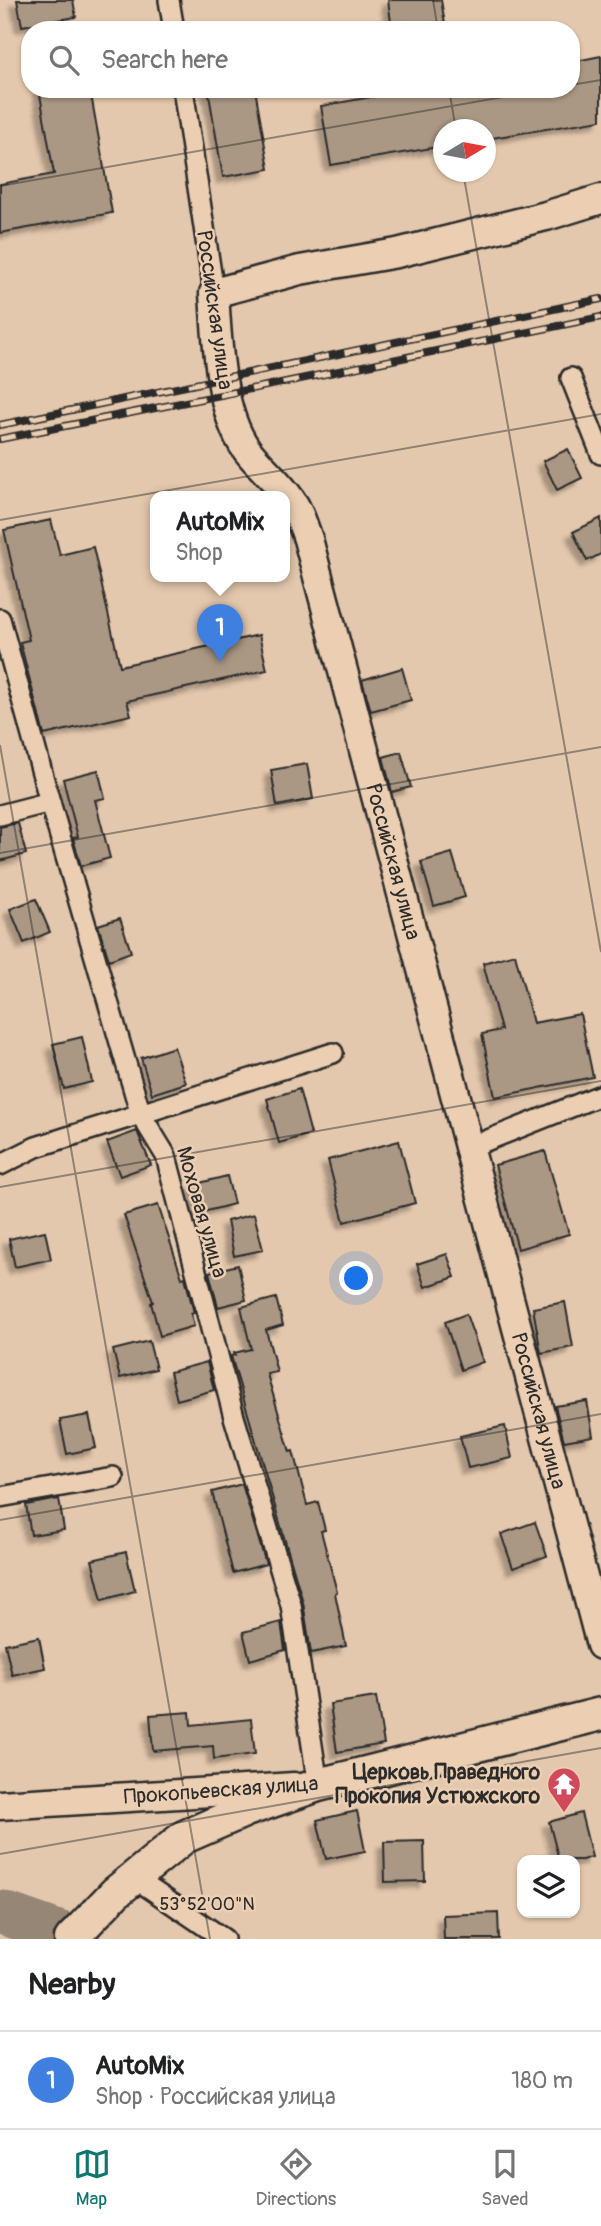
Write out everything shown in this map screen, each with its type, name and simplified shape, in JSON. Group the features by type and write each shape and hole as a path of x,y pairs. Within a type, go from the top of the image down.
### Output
{"main road":[{"path":"214,293 300,270 397,253 546,216 601,199"},
{"name":"Российская улица","path":"214,293 218,356 232,421 246,449 283,491"},
{"name":"Российская улица","path":"290,499 301,518 308,539 601,1645"},
{"name":"Прокопьевская улица","path":"0,1805 318,1785 601,1714"},
{"path":"71,1939 124,1885 184,1837 246,1810 318,1785"}],"street":[{"path":"169,0 172,21"},
{"name":"Российская улица","path":"184,98 214,293"},
{"path":"571,378 601,454"},
{"name":"Моховая улица","path":"0,619 141,1115 166,1156 234,1417 291,1605 318,1785"},
{"path":"0,815 50,802"},
{"path":"0,1165 36,1147 333,1052"},
{"path":"468,1148 601,1095"},
{"path":"0,1497 113,1478"},
{"path":"124,1885 224,1939"}],"building":[{"path":"17,0 73,0 76,17 52,21 21,21"},
{"path":"388,0 441,0 444,21 391,21"},
{"path":"601,56 601,120 496,137 496,119 433,119 433,148 331,165 321,106 365,98 580,98 580,60"},
{"path":"41,98 92,98 112,213 0,233 0,184 54,174"},
{"path":"210,98 257,98 269,169 223,177"},
{"path":"568,449 582,478 557,490 543,461"},
{"path":"601,518 601,554 587,561 573,532"},
{"path":"51,520 60,555 93,547 120,666 259,635 267,670 127,701 131,715 44,735 20,642 29,640 4,530"},
{"path":"402,668 411,700 371,711 362,680"},
{"path":"401,752 411,787 392,792 383,757"},
{"path":"307,764 313,799 277,806 271,770"},
{"path":"98,770 105,798 95,800 110,858 81,866 73,838 78,837 63,779"},
{"path":"18,823 26,854 0,861 0,827"},
{"path":"452,853 465,897 434,906 421,862"},
{"path":"36,899 50,932 24,943 10,909"},
{"path":"120,918 131,952 109,960 98,925"},
{"path":"515,954 533,1023 580,1014 593,1077 495,1097 482,1034 501,1030 483,963"},
{"path":"82,1037 92,1082 64,1089 53,1044"},
{"path":"174,1047 186,1083 152,1094 141,1058"},
{"path":"299,1089 311,1134 279,1143 267,1099"},
{"path":"137,1131 151,1165 120,1176 107,1142"},
{"path":"399,1141 415,1203 344,1222 328,1160"},
{"path":"545,1151 569,1234 518,1249 495,1165"},
{"path":"227,1176 234,1204 199,1213 192,1185"},
{"path":"158,1205 182,1278 185,1277 194,1313 191,1314 194,1326 160,1336 151,1303 153,1302 124,1215"},
{"path":"254,1214 263,1250 234,1256 227,1221"},
{"path":"45,1231 51,1259 15,1267 9,1239"},
{"path":"447,1254 455,1277 425,1287 417,1264"},
{"path":"238,1265 246,1300 218,1307 209,1272"},
{"path":"276,1298 283,1325 266,1330 277,1372 267,1374 290,1452 293,1451 307,1505 318,1502 325,1530 321,1531 337,1592 335,1593 346,1646 311,1653 303,1602 231,1356 251,1349 241,1307"},
{"path":"565,1302 573,1347 541,1353 533,1308"},
{"path":"466,1314 483,1362 461,1370 445,1322"},
{"path":"149,1341 156,1369 120,1378 113,1350"},
{"path":"207,1362 214,1390 177,1400 170,1372"},
{"path":"587,1401 593,1436 564,1441 555,1406"},
{"path":"89,1415 96,1448 67,1454 60,1420"},
{"path":"505,1426 512,1458 468,1468 460,1436"},
{"path":"242,1484 266,1564 233,1573 212,1492"},
{"path":"59,1499 64,1530 31,1535 26,1505"},
{"path":"535,1522 547,1556 513,1568 501,1534"},
{"path":"126,1552 135,1591 102,1600 92,1560"},
{"path":"281,1622 285,1650 250,1660 243,1632"},
{"path":"39,1637 45,1668 12,1675 5,1644"},
{"path":"376,1697 384,1744 337,1752 330,1704"},
{"path":"190,1712 191,1725 251,1719 255,1754 214,1759 213,1746 153,1751 150,1715"},
{"path":"357,1811 365,1851 326,1859 317,1820"},
{"path":"581,1813 592,1857 580,1860 580,1855 558,1855 549,1822"},
{"path":"424,1841 425,1881 385,1882 384,1842"},
{"path":"498,1913 499,1939 444,1939 443,1915"}],"waterway":[{"path":"0,1912 77,1939"}],"railway":[{"path":"0,425 601,299"},
{"path":"0,439 601,317"}],"place":[{"name":"AutoMix","path":"220,662"},
{"name":"Церковь Праведного Прокопия Устюжского","path":"564,1814"}]}
